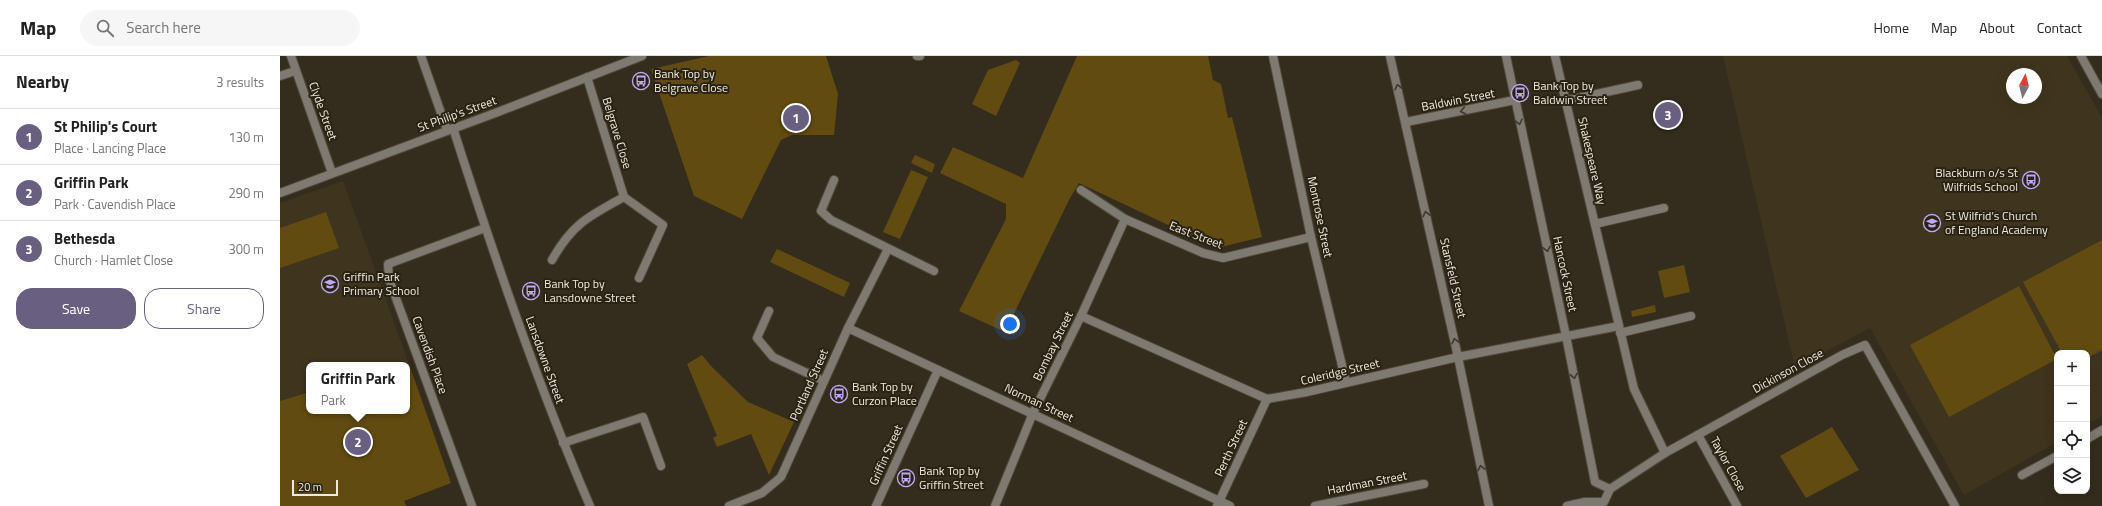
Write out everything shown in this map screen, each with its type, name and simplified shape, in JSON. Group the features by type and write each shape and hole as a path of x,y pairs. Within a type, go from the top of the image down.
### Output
{"street":[{"name":"Clyde Street","path":"292,56 332,173"},
{"name":"Lansdowne Street","path":"421,56 450,129 563,443 590,506"},
{"name":"St Philip's Street","path":"280,192 642,56"},
{"name":"Montrose Street","path":"1274,56 1311,237 1346,382"},
{"name":"Stansfeld Street","path":"1390,56 1458,357 1489,506"},
{"name":"Hancock Street","path":"1506,56 1566,336 1595,482 1610,489"},
{"name":"Shakespeare Way","path":"1555,56 1634,389 1665,454"},
{"path":"2081,56 2102,94"},
{"path":"280,76 296,71"},
{"name":"Belgrave Close","path":"587,77 624,197"},
{"path":"1565,101 1638,85"},
{"name":"Baldwin Street","path":"1406,122 1515,100"},
{"path":"834,180 821,211 831,220 934,271"},
{"name":"East Street","path":"1081,190 1125,219 1203,253 1223,258 1311,237"},
{"path":"552,260 561,243 583,219 624,197 663,225 639,278"},
{"name":"Shakespeare Way","path":"1595,224 1664,208"},
{"name":"Bombay Street","path":"995,506 1032,414 1125,219"},
{"name":"Cavendish Place","path":"472,506 389,279 388,264 485,228"},
{"name":"Portland Street","path":"729,506 762,492 781,477 848,328 888,249"},
{"path":"769,311 757,338 773,357 824,381"},
{"path":"1080,316 1266,399"},
{"path":"1619,330 1691,316"},
{"name":"Norman Street","path":"848,328 1032,414 1218,504"},
{"name":"Coleridge Street","path":"1266,399 1458,357 1566,336 1619,330"},
{"name":"Dickinson Close","path":"1610,489 1698,434 1842,356 1866,345 1955,506"},
{"name":"Griffin Street","path":"876,506 938,370"},
{"name":"Perth Street","path":"1218,504 1266,399"},
{"path":"563,443 643,417 662,466"},
{"path":"2090,437 2102,430"},
{"name":"Taylor Close","path":"1698,434 1737,506"},
{"path":"2022,475 2054,458"},
{"name":"Hardman Street","path":"1315,506 1331,504 1424,484"},
{"path":"1567,506 1585,502 1604,504 1610,489"},
{"path":"1218,504 1230,506"}],"shaded area":[{"path":"709,56 826,56 838,94 834,135 792,135 781,140 742,219 694,196 651,69"},
{"path":"1077,56 1208,56 1213,80 1221,84 1228,118 1232,117 1262,237 1217,248 1079,183 1070,198 1005,332 959,311 1006,219 1006,204 940,173 953,147 1023,178"},
{"name":"St Wilfrid's Church of England Academy","path":"1723,56 2067,56 2102,118 2102,416 2090,423 2090,350 2054,350 2054,444 1964,495 1870,328 1795,368"},
{"path":"1016,60 1020,63 996,116 972,104 988,70"},
{"path":"915,155 935,164 932,173 911,163"},
{"path":"911,170 928,177 900,239 883,232"},
{"name":"Griffin Park Primary School","path":"343,181 408,362 306,362 306,392 280,401 280,203"},
{"path":"326,212 339,248 280,268 280,228"},
{"path":"2102,240 2102,350 2090,356 2090,350 2060,350 2023,282"},
{"path":"777,249 850,283 844,297 770,262"},
{"path":"1684,265 1690,292 1664,298 1658,271"},
{"path":"2019,286 2054,353 2054,361 1949,417 1910,345"},
{"path":"1655,305 1656,312 1632,317 1631,311"},
{"path":"702,355 711,366 748,402 794,422 769,475 751,434 717,447 713,438 717,436 687,364"},
{"path":"410,367 451,483 404,501 406,506 280,506 280,401 306,393 306,414 410,414"},
{"path":"1832,427 1859,470 1806,498 1780,456"}],"place":[{"name":"Bank Top by Belgrave Close","path":"641,81"},
{"name":"Bank Top by Baldwin Street","path":"1520,93"},
{"name":"Bethesda","path":"1668,115"},
{"name":"St Philip's Court","path":"796,118"},
{"name":"Blackburn o/s St Wilfrids School","path":"2031,180"},
{"name":"St Wilfrid's Church of England Academy","path":"1932,223"},
{"name":"Griffin Park Primary School","path":"330,284"},
{"name":"Bank Top by Lansdowne Street","path":"531,291"},
{"name":"Bank Top by Curzon Place","path":"839,394"},
{"name":"Griffin Park","path":"358,442"},
{"name":"Bank Top by Griffin Street","path":"906,478"}]}
